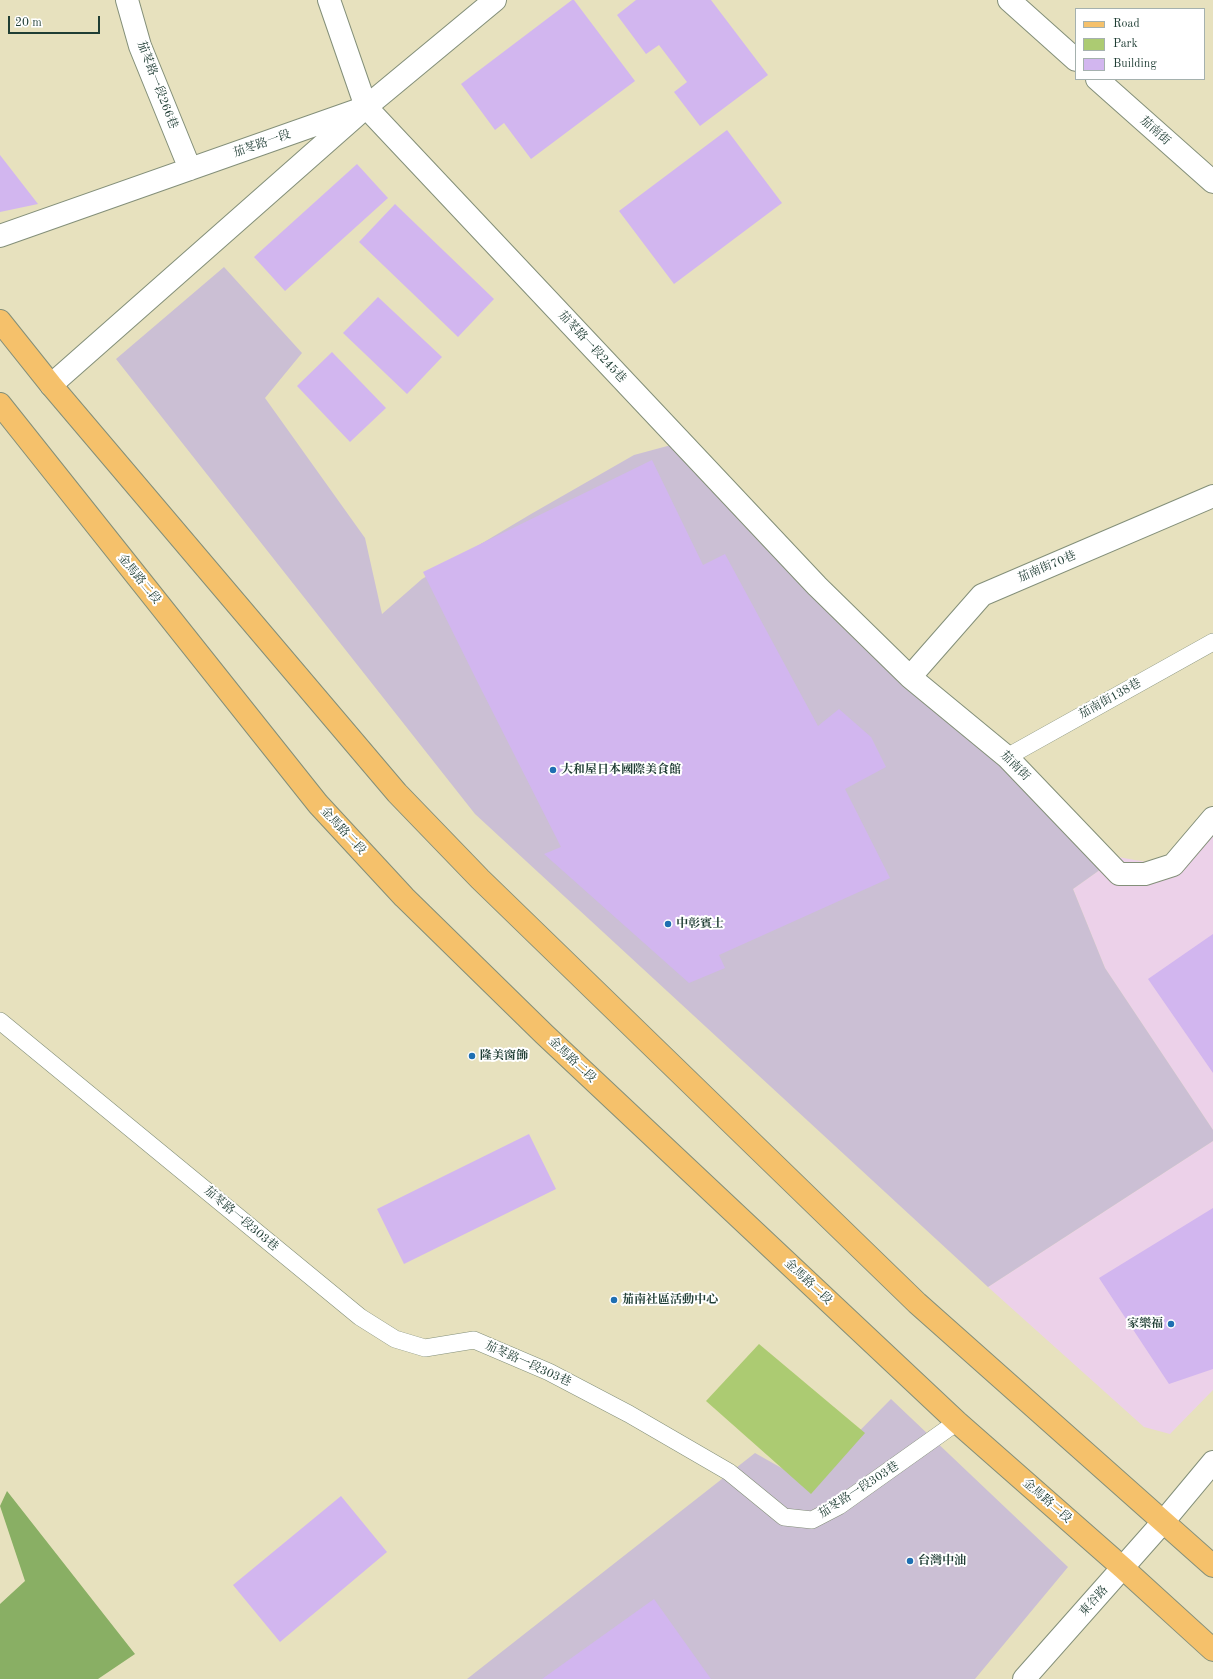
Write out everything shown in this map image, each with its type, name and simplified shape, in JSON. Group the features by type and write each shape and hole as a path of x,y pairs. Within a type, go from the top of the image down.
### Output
{"main road":[{"path":"0,320 51,385 397,793 480,879 916,1303 1213,1566"},
{"name":"金馬路二段","path":"0,404 318,804 404,897 544,1034 957,1422 1123,1568 1213,1650"}],"street":[{"name":"茄苳路一段266巷","path":"127,0 140,46 190,169"},
{"path":"51,385 366,107 329,0"},
{"path":"1009,0 1075,59"},
{"name":"茄苳路一段","path":"0,236 366,107 495,1"},
{"name":"茄南街","path":"1098,80 1213,182"},
{"name":"茄苳路一段245巷","path":"366,107 817,586"},
{"name":"茄南街70巷","path":"910,677 982,595 1213,496"},
{"name":"茄南街","path":"817,586 910,677 1007,757 1119,874 1145,874 1174,865 1213,818"},
{"name":"東谷路","path":"1024,1679 1123,1568 1213,1462"}],"lane":[{"name":"茄南街138巷","path":"1007,757 1213,642"},
{"name":"茄苳路一段303巷","path":"0,1021 360,1316 395,1339 425,1348 474,1340 549,1372 629,1414 729,1472 784,1517 812,1520 839,1506 957,1422"}],"shaded area":[{"path":"224,267 302,353 265,398 365,538 382,614 422,579 634,455 686,441 1090,843 1118,857 1073,889 1105,968 1213,1130 1213,1141 988,1287 475,814 116,359"},
{"path":"1213,814 1213,1130 1105,968 1073,889 1118,857 1146,862 1171,859"},
{"path":"1213,1141 1213,1390 1170,1434 1144,1427 988,1287"},
{"path":"891,1399 1068,1567 975,1679 467,1679 755,1453 808,1483"}],"green space":[{"path":"759,1344 865,1433 811,1494 706,1401"},
{"path":"7,1491 135,1654 98,1679 0,1679 0,1604 25,1581 0,1506"}],"building":[{"path":"574,0 635,81 531,159 504,123 495,130 461,84"},
{"path":"636,0 711,0 768,75 700,126 674,92 687,82 659,45 646,54 617,15"},
{"path":"727,130 782,203 674,284 619,211"},
{"path":"0,155 38,204 0,212"},
{"path":"357,164 388,198 285,291 254,257"},
{"path":"395,204 494,299 458,337 359,242"},
{"path":"378,297 442,357 407,394 343,333"},
{"path":"332,352 386,408 350,442 297,386"},
{"path":"652,460 703,565 725,554 818,726 839,709 871,737 886,767 845,789 890,878 719,955 725,968 689,983 544,854 561,847 423,572"},
{"path":"1213,934 1213,1073 1148,979"},
{"path":"529,1134 556,1189 404,1264 377,1209"},
{"name":"家樂福","path":"1213,1208 1213,1369 1169,1384 1099,1278"},
{"path":"341,1496 387,1552 280,1642 233,1585"},
{"path":"654,1599 711,1679 542,1679"}],"place":[{"name":"大和屋日本國際美食館","path":"553,770"},
{"name":"中彰賓士","path":"668,924"},
{"name":"隆美窗飾","path":"472,1056"},
{"name":"茄南社區活動中心","path":"614,1300"},
{"name":"家樂福","path":"1171,1324"},
{"name":"台灣中油","path":"910,1561"}]}
